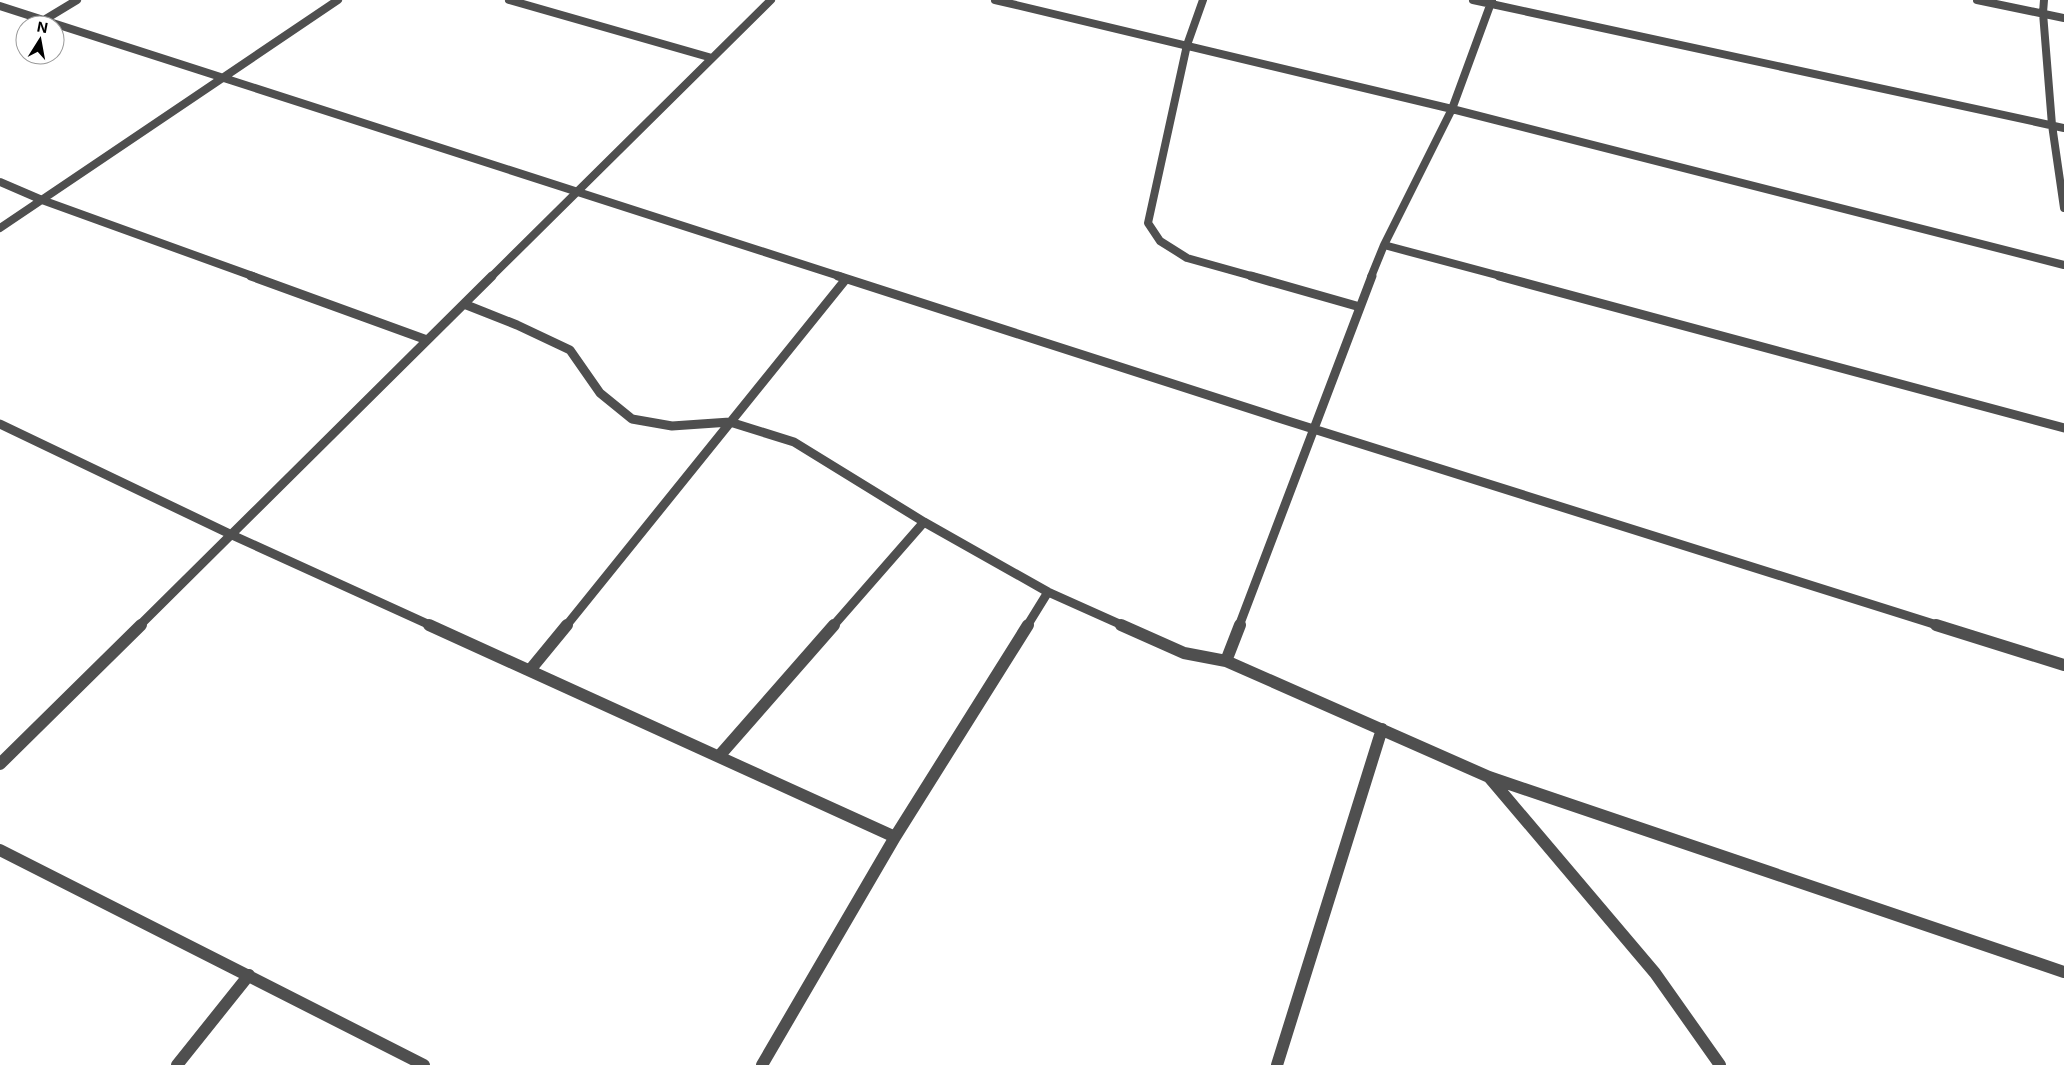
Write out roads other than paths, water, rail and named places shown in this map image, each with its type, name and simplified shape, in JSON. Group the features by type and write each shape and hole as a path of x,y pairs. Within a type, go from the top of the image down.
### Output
{"street":[{"path":"52,15 77,0"},
{"path":"0,228 338,0"},
{"path":"509,0 712,58"},
{"path":"0,764 771,0"},
{"path":"995,0 1452,109 2064,265"},
{"path":"1203,0 1187,45 1148,222 1160,242 1187,258 1360,307"},
{"path":"1473,0 1491,2 2064,128"},
{"path":"1977,0 2064,18"},
{"path":"2044,0 2043,13 2052,125 2064,208"},
{"path":"1226,661 1384,245 1452,109 1491,2"},
{"path":"0,6 28,15"},
{"path":"65,27 846,279 2064,665"},
{"path":"0,182 42,200 427,340"},
{"path":"1384,245 2064,428"},
{"path":"530,670 846,279"},
{"path":"464,304 570,350 600,392 632,419 672,426 730,422 794,442 924,522 1048,592 1184,653 1226,661 1382,728 1488,777 2064,972"},
{"path":"0,424 232,535 895,837"},
{"path":"720,756 924,522"},
{"path":"762,1065 895,837 1048,592"},
{"path":"1277,1065 1382,728"},
{"path":"1488,777 1655,974 1720,1065"},
{"path":"0,850 424,1065"},
{"path":"177,1065 249,975"}]}
